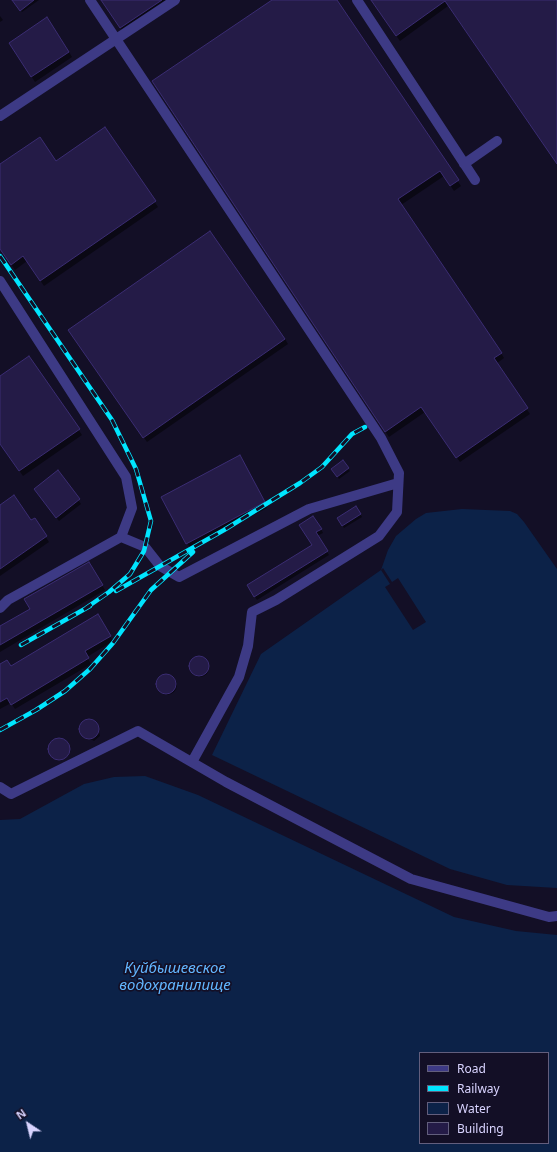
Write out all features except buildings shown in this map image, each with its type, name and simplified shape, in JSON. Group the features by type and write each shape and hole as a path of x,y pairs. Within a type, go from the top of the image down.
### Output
{"lane":[{"path":"90,0 381,438 400,473 398,483 397,512 380,536 276,600 252,612 248,646 239,677 192,762"},
{"path":"0,116 117,40 175,0"},
{"path":"357,0 475,180"},
{"path":"464,164 497,141"},
{"path":"0,281 126,477 132,508 121,537 8,600 0,608"},
{"path":"121,537 145,547 160,566 179,577 309,509 398,483"},
{"path":"0,787 11,794 138,731 192,762 411,879 549,917 557,916"}],"water":[{"path":"462,509 510,511 517,514 557,569 557,888 507,885 450,869 212,755 261,654 381,570 388,550 396,536 416,519 426,513"},
{"name":"Куйбышевское водохранилище","path":"145,776 198,795 454,917 516,931 557,935 557,1152 0,1152 0,820 20,819 84,784 114,777"}],"pier":[{"path":"383,568 392,582 398,578 426,622 413,630 385,587 390,584 381,570"}],"railway":[{"path":"0,256 112,420 136,469 151,521 144,551 130,574 109,592 86,608"},
{"path":"116,591 224,530 300,483 322,467 352,434 365,427"},
{"path":"0,730 36,710 65,691 90,669 113,643 151,590 193,552"},
{"path":"21,645 90,606"}]}
